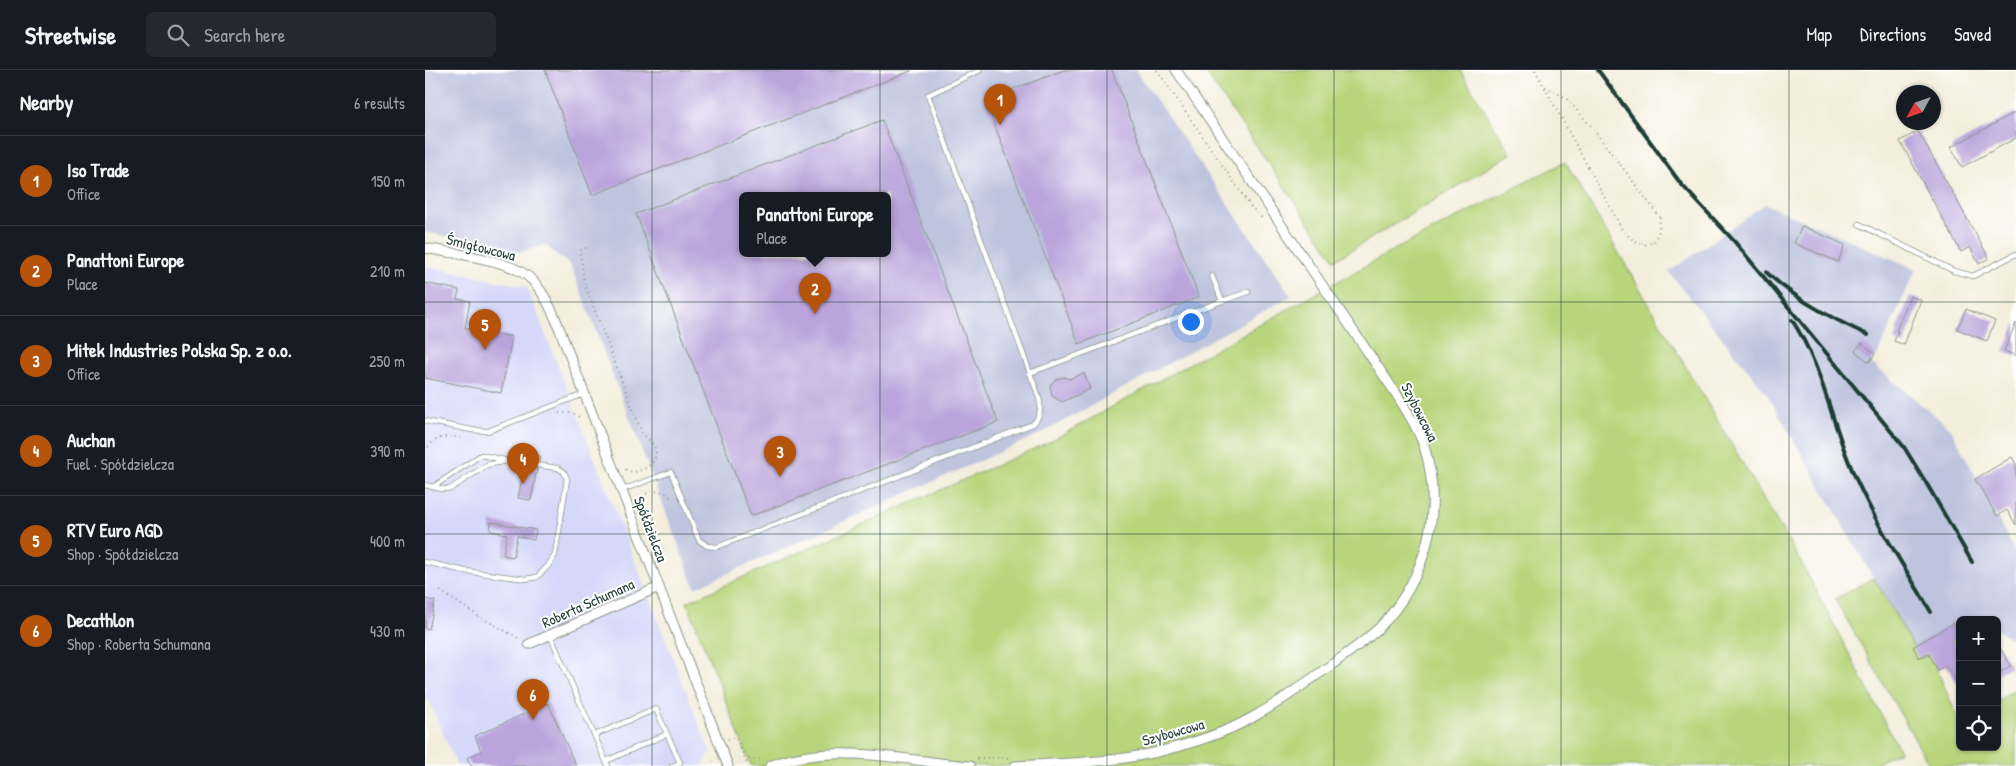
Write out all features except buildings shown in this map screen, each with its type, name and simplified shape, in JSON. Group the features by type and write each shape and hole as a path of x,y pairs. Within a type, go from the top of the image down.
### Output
{"street":[{"name":"Szybowcowa","path":"1017,762 1116,759 1146,755 1197,741 1232,728 1259,714 1337,661 1378,628 1405,596 1416,576 1429,538 1433,510 1433,490 1423,444 1417,429 1377,365 1176,70"},
{"name":"Śmigłowcowa","path":"425,248 512,267 532,280 547,301"},
{"name":"Spółdzielcza","path":"547,301 729,766"},
{"name":"Roberta Schumana","path":"529,644 659,586"},
{"path":"768,762 802,756 838,754 970,762"}],"lane":[{"path":"622,490 671,472 699,540 707,546 717,547 1033,424 1040,417 1041,408 1030,373 928,95 980,70"},
{"path":"1859,224 1954,271 1973,276 2016,254"},
{"path":"1212,276 1223,301"},
{"path":"1030,373 1247,292"},
{"path":"425,421 471,430 488,431 585,394"},
{"path":"425,562 465,571 526,580 537,577 548,566 555,555 567,479 564,472 558,468 506,461 481,455 433,487"},
{"path":"425,485 446,490 451,489 487,465 506,461"},
{"path":"550,634 607,763 667,734"},
{"path":"595,735 656,708 680,763 672,766"}],"path":[{"path":"1157,70 1251,207 1269,224"},
{"path":"1535,70 1623,230 1633,240 1644,245 1653,242 1659,231 1661,217 1590,125 1566,98 1544,86"},
{"path":"586,248 579,251 583,262 582,274 584,282 642,433 652,442 655,450 655,458 648,467 629,472 621,465"},
{"path":"559,413 573,413 585,421"},
{"path":"425,452 434,440 439,438 450,436 468,438"},
{"path":"641,512 639,506 644,495 652,492 663,492 677,506"},
{"path":"440,591 480,617 529,644"},
{"path":"727,740 729,745"},
{"path":"744,757 768,762"},
{"path":"712,766 716,758"},
{"path":"970,762 1017,762"}],"shaded area":[{"path":"425,70 1136,70 1291,296 1042,433 695,588 571,266 545,245 520,252 425,232"},
{"path":"1765,204 1916,269 1878,354 1871,363 1951,429 2016,554 2016,636 2012,639 2001,632 2001,616 1956,616 1956,638 1921,660 1767,394 1669,272"},
{"path":"425,266 527,287 710,752 703,766 457,766 428,699 425,701"}],"green space":[{"path":"1204,70 1460,70 1511,154 1335,260"},
{"path":"1565,162 1801,562 1900,751 1871,766 751,766 687,602 1049,442 1394,250"},
{"path":"1874,578 1921,659 1930,654 1956,713 1956,751 2001,751 2001,698 2016,689 2016,766 1930,766 1835,599"}],"railway":[{"path":"1598,70 1681,184 1734,241 1904,447 1972,562"},
{"path":"1766,272 1815,308 1868,335"},
{"path":"1792,320 1812,357 1845,453 1861,490 1931,612"}],"place":[{"name":"Iso Trade","path":"1000,125"},
{"name":"Panattoni Europe","path":"815,314"},
{"name":"RTV Euro AGD","path":"485,350"},
{"name":"Mitek Industries Polska Sp. z o.o.","path":"780,477"},
{"name":"Auchan","path":"523,484"},
{"name":"Decathlon","path":"533,720"}]}
